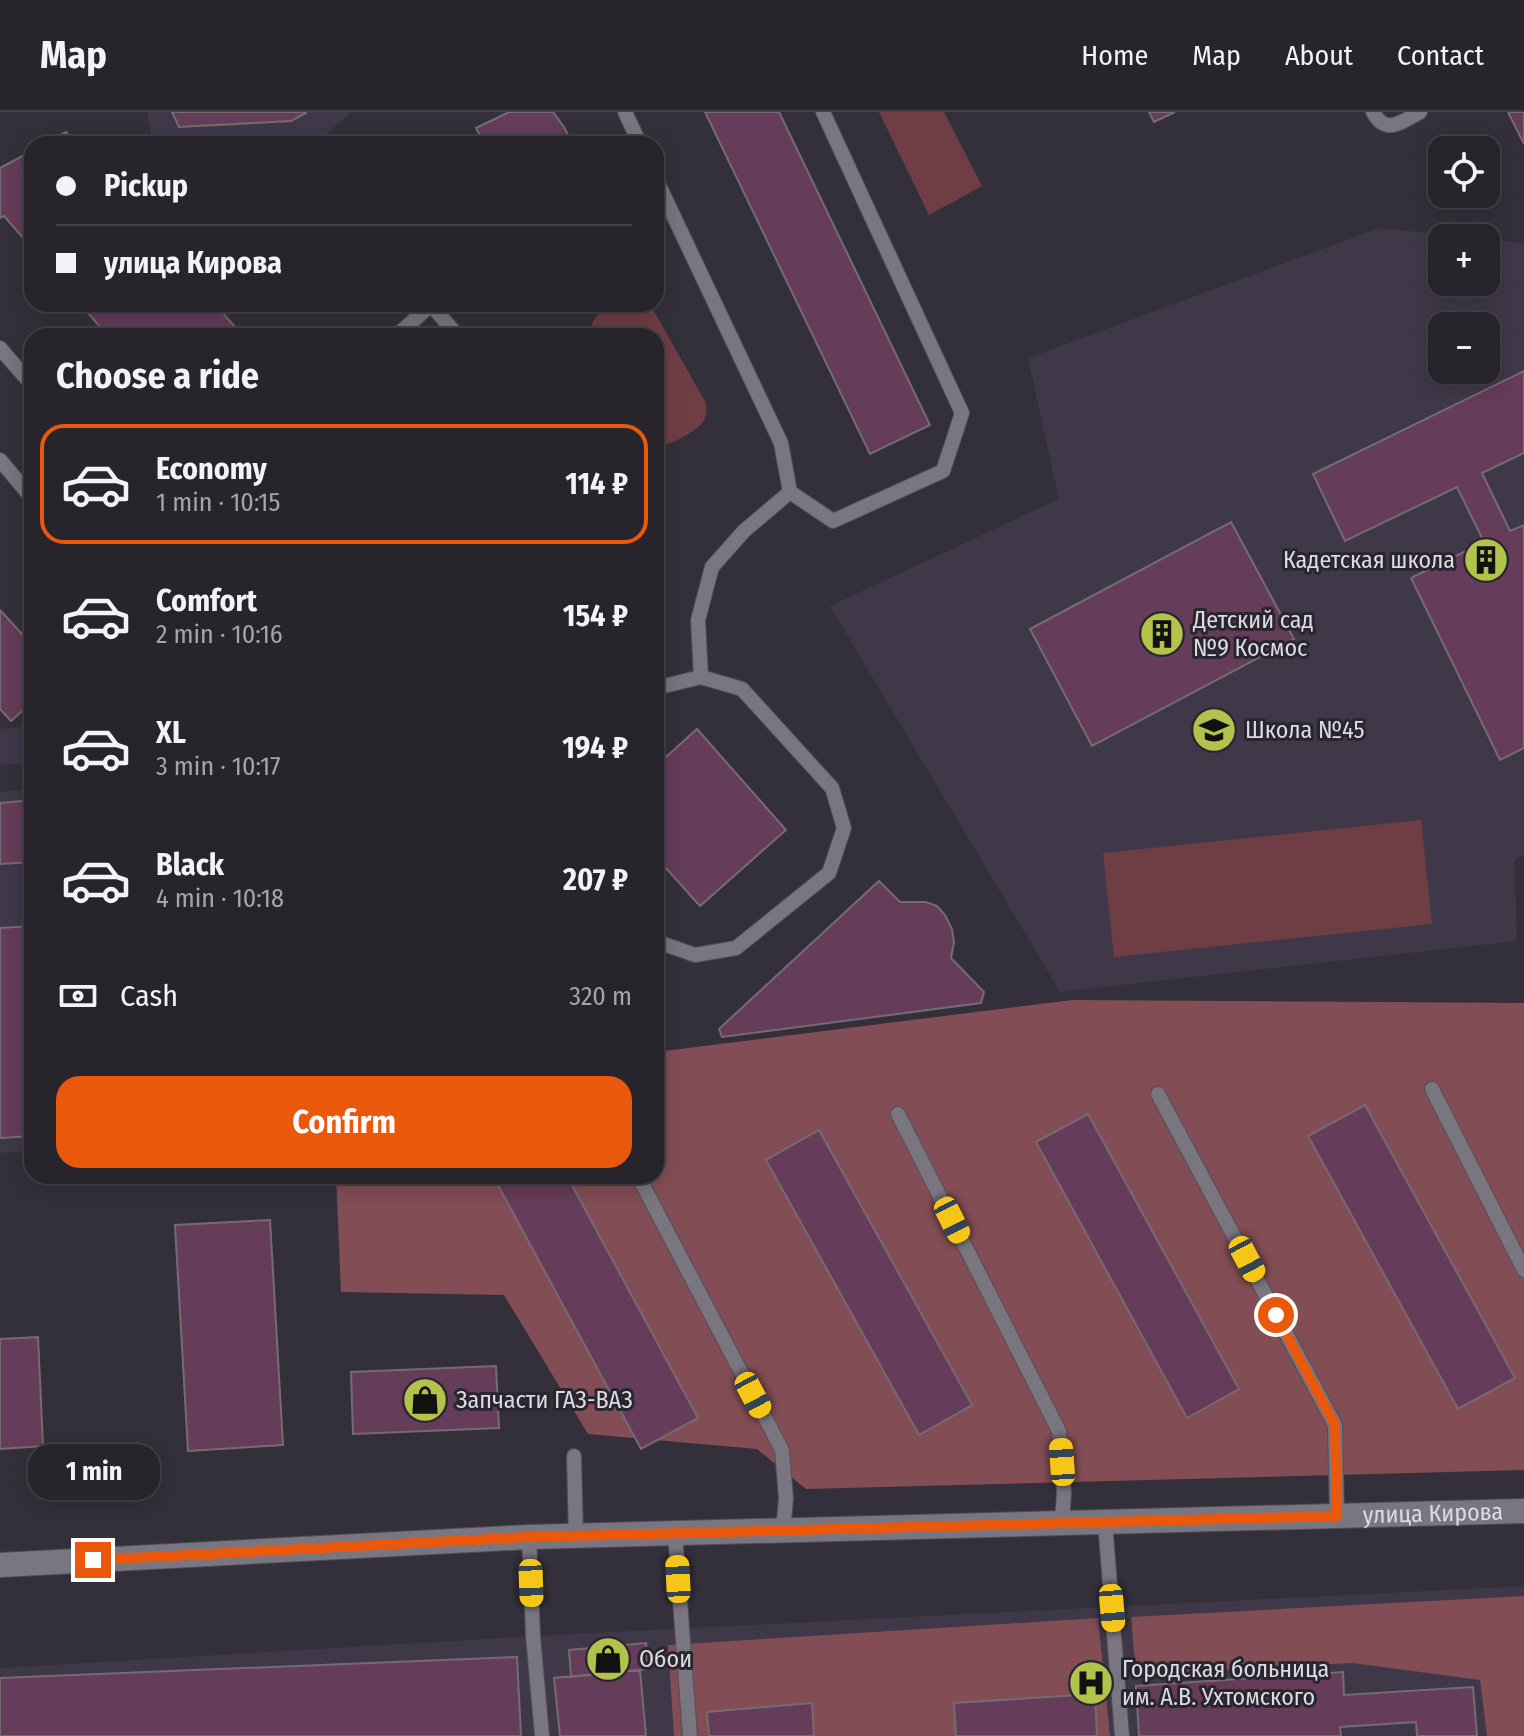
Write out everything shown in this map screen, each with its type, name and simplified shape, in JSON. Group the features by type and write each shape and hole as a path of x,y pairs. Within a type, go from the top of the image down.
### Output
{"main road":[{"name":"улица Кирова","path":"0,1565 529,1537 1524,1511"}],"lane":[{"path":"625,112 636,136"},
{"path":"664,196 781,443 790,492 833,521 943,471 962,413 823,112"},
{"path":"1373,112 1384,126 1392,126 1420,112"},
{"path":"405,328 423,312"},
{"path":"437,312 451,328"},
{"path":"0,348 24,376"},
{"path":"0,460 24,488"},
{"path":"701,677 698,620 712,567 744,531 790,492"},
{"path":"664,686 701,677 742,689 832,788 844,828 829,873 736,948 695,955 664,944"},
{"path":"1432,1089 1524,1270"},
{"path":"1158,1094 1335,1425 1337,1516"},
{"path":"898,1114 1059,1431 1064,1493 1062,1523"},
{"path":"642,1184 782,1450 786,1499 783,1530"},
{"path":"574,1456 576,1536"},
{"path":"1105,1522 1122,1736"},
{"path":"675,1533 690,1736"},
{"path":"529,1537 533,1636 542,1736"}],"shaded area":[{"path":"147,112 352,112 326,134 152,136"},
{"path":"879,112 944,112 982,186 929,215"},
{"name":"Школа №45","path":"1379,228 1428,233 1428,296 1500,296 1500,240 1524,243 1524,855 1514,860 1517,941 1060,992 830,606 1059,499 1028,358"},
{"path":"654,312 663,328 592,328 600,313"},
{"path":"664,329 706,403 706,415 700,425 672,443 664,445"},
{"path":"24,727 24,764 0,765 0,729"},
{"path":"24,790 24,1152 0,1153 0,792"},
{"path":"1421,820 1432,924 1114,957 1103,853"},
{"path":"1072,1000 1524,1003 1524,1470 806,1489 757,1449 588,1434 504,1295 341,1292 336,1184 664,1184 664,1051"},
{"name":"Городская больница им. А.В. Ухтомского","path":"1524,1586 1524,1736 0,1736 0,1668 533,1636"},
{"path":"1524,1596 1524,1736 1487,1736 1480,1680 1352,1663 1136,1675 1131,1617"},
{"path":"1098,1618 1110,1736 674,1736 668,1645"}],"building":[{"path":"172,112 306,113 291,121 179,127"},
{"path":"509,112 553,112 569,136 480,136 476,128"},
{"path":"705,112 779,112 930,425 870,454"},
{"path":"1149,112 1175,112 1154,122"},
{"path":"1508,112 1524,112 1524,144"},
{"path":"24,155 24,239 4,216 0,218 0,168"},
{"path":"87,312 222,312 236,328 101,328"},
{"name":"Кадетская школа","path":"1524,371 1524,453 1482,473 1510,531 1524,525 1524,748 1500,760 1411,578 1484,542 1457,487 1345,541 1313,474"},
{"name":"Детский сад №9 Космос","path":"1231,522 1294,639 1092,746 1030,629"},
{"path":"0,610 24,636 24,709 11,721 0,709"},
{"path":"697,729 786,830 700,906 664,866 664,759"},
{"path":"24,801 24,862 0,864 0,803"},
{"path":"879,881 900,902 926,902 937,906 945,915 954,943 951,958 984,992 981,1003 722,1037 719,1029"},
{"path":"24,926 24,1136 0,1138 0,928"},
{"path":"1365,1105 1515,1378 1458,1409 1308,1136"},
{"path":"1088,1114 1239,1389 1187,1418 1036,1142"},
{"path":"819,1130 972,1405 919,1435 766,1160"},
{"path":"497,1184 571,1184 698,1418 641,1449"},
{"path":"270,1220 283,1445 188,1451 175,1225"},
{"path":"38,1337 43,1446 0,1449 0,1339"},
{"name":"Запчасти ГАЗ-ВАЗ","path":"496,1366 499,1428 353,1434 351,1372"},
{"name":"Обои","path":"646,1643 648,1669 571,1677 569,1650"},
{"path":"517,1657 521,1736 0,1736 0,1678"},
{"path":"640,1670 646,1736 560,1736 554,1678"},
{"path":"1343,1672 1344,1695 1473,1687 1477,1736 1417,1736 1416,1722 1340,1727 1341,1736 1139,1736 1136,1686"},
{"path":"1095,1694 1097,1736 956,1736 954,1703"},
{"path":"812,1703 814,1736 709,1736 707,1712"}],"place":[{"name":"Кадетская школа","path":"1486,560"},
{"name":"Детский сад №9 Космос","path":"1162,634"},
{"name":"Школа №45","path":"1214,730"},
{"name":"Запчасти ГАЗ-ВАЗ","path":"425,1400"},
{"name":"Обои","path":"608,1659"},
{"name":"Городская больница им. А.В. Ухтомского","path":"1091,1683"}],"route":[{"path":"93,1560 529,1537 1337,1516 1335,1425 1276,1315"}]}
